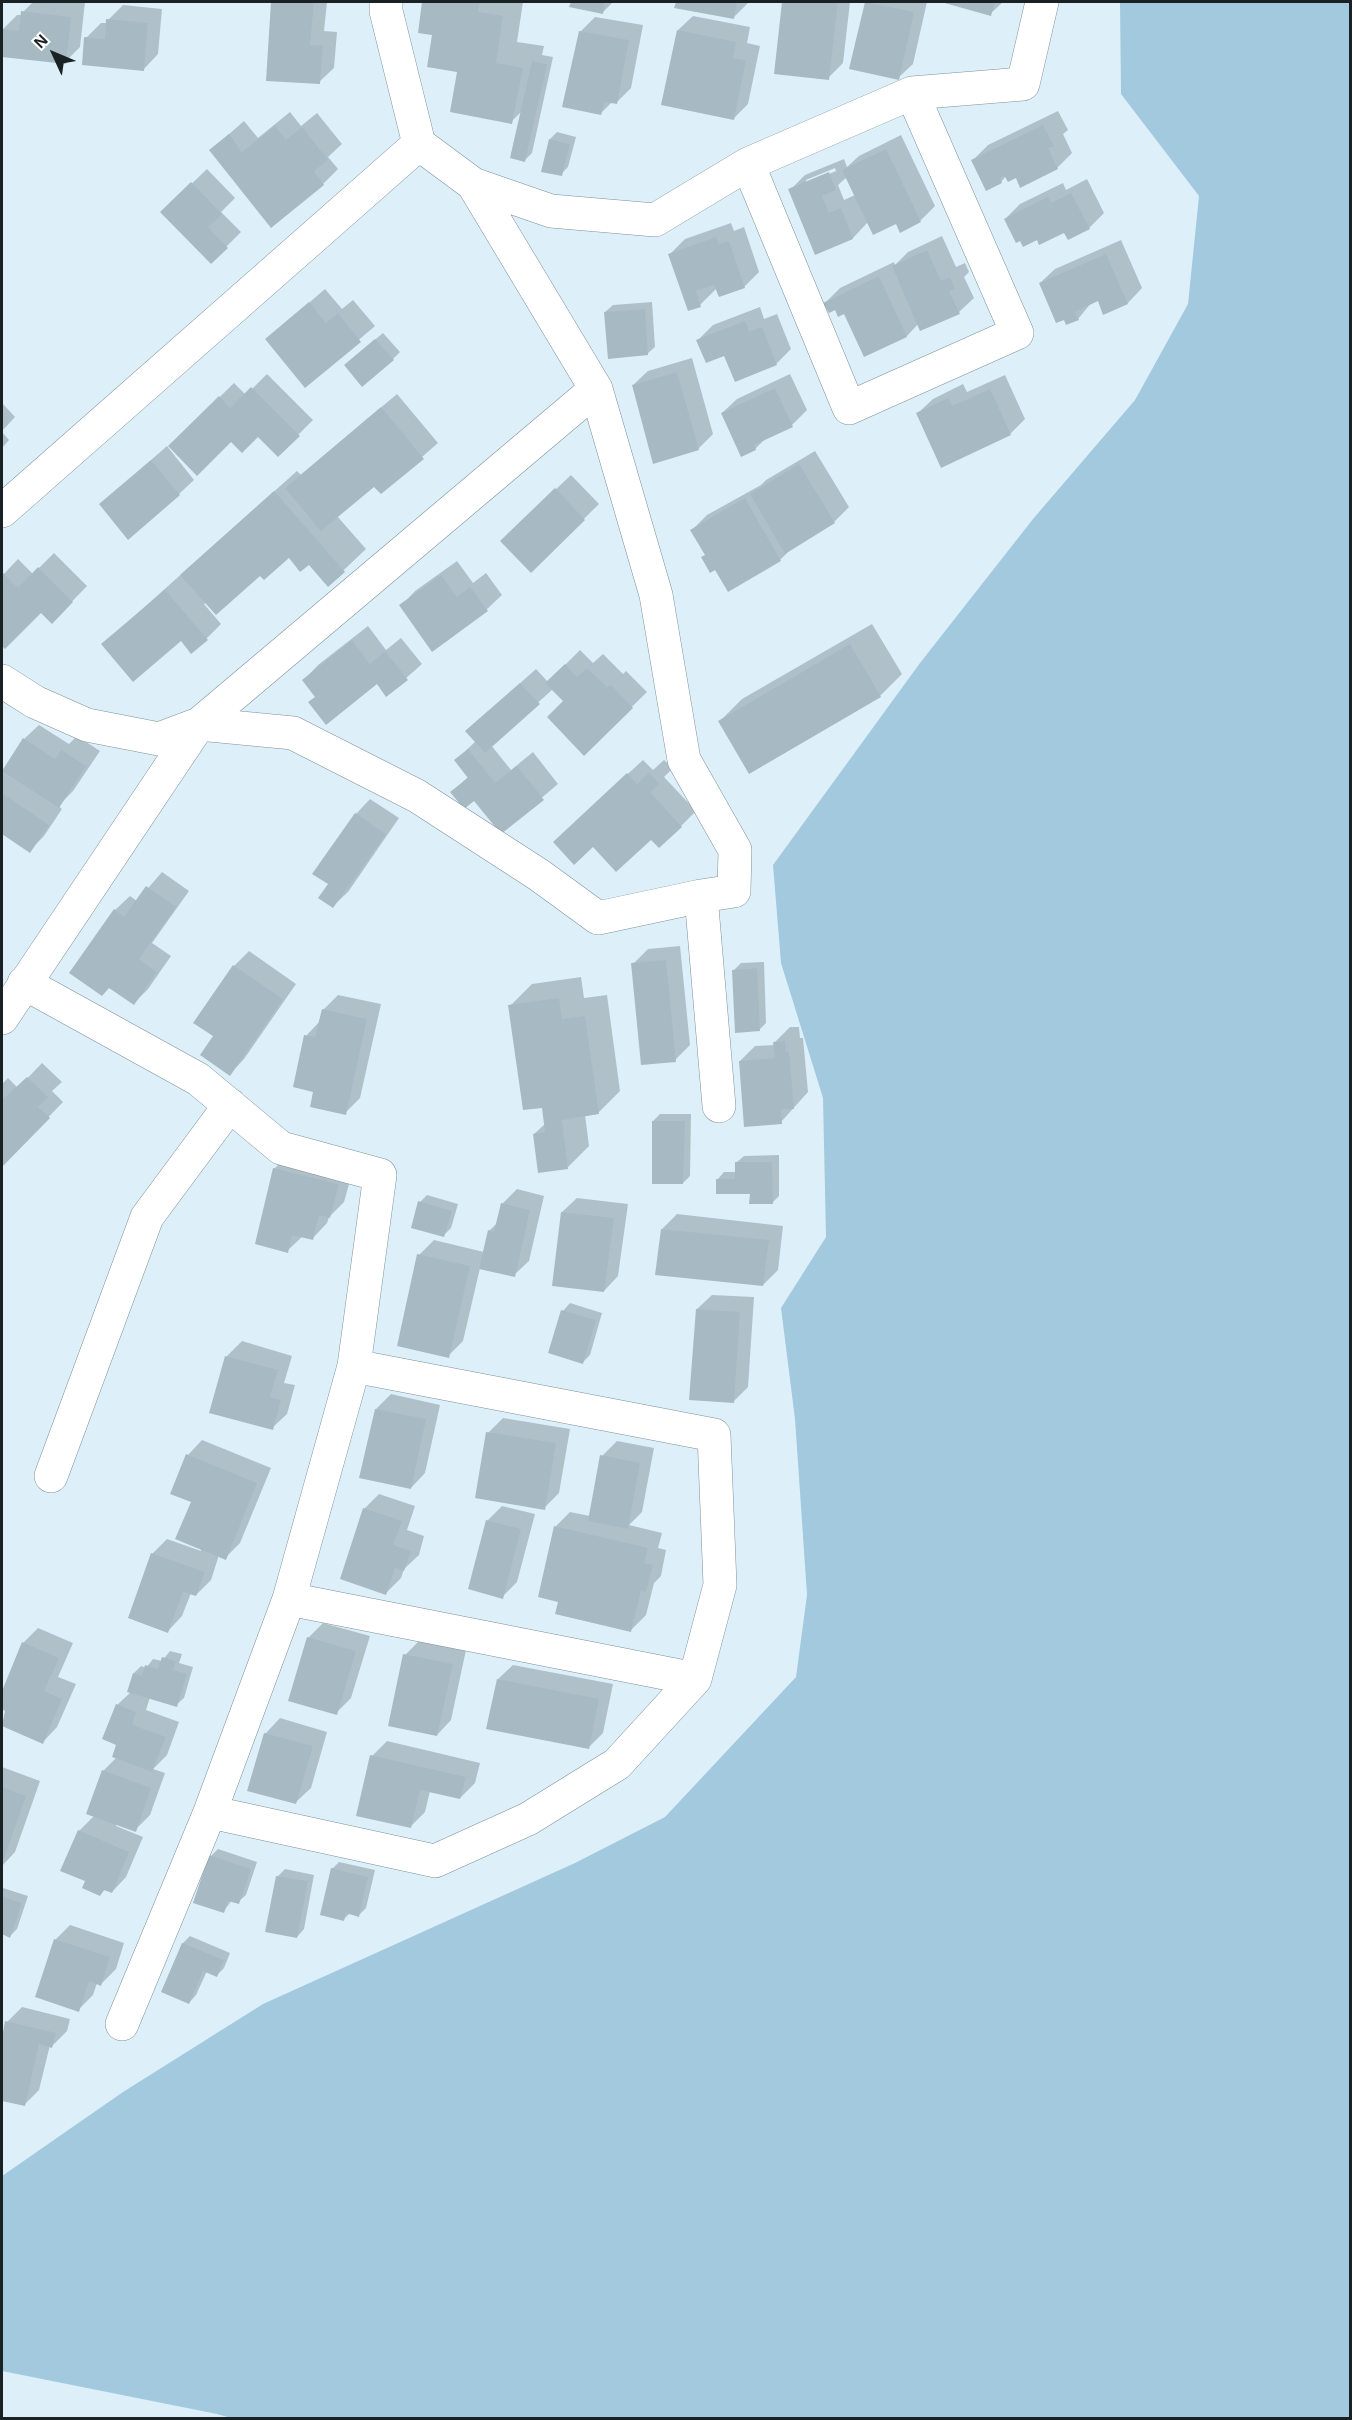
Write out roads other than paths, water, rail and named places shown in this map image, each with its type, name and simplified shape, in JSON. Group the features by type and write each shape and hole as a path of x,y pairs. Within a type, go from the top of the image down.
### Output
{"street":[{"path":"386,2 386,11 419,144 473,184 551,211 655,220 748,164 912,93 1023,84 1042,2"},
{"path":"748,164 849,408 1017,333 912,93"},
{"path":"2,511 419,144"},
{"path":"2,681 35,702 87,725 159,739 200,724 293,733 417,796 539,875 598,918 734,891 735,850 684,760 656,595 596,389 473,184"},
{"path":"2,1018 200,724 596,389"},
{"path":"701,896 719,1106"},
{"path":"24,983 198,1079 282,1148 380,1175 354,1366 289,1599 210,1812 122,2024"},
{"path":"51,1476 147,1217 230,1105"},
{"path":"210,1812 435,1861 528,1819 617,1764 695,1678 720,1585 714,1434 354,1366"},
{"path":"289,1599 695,1678"}]}
